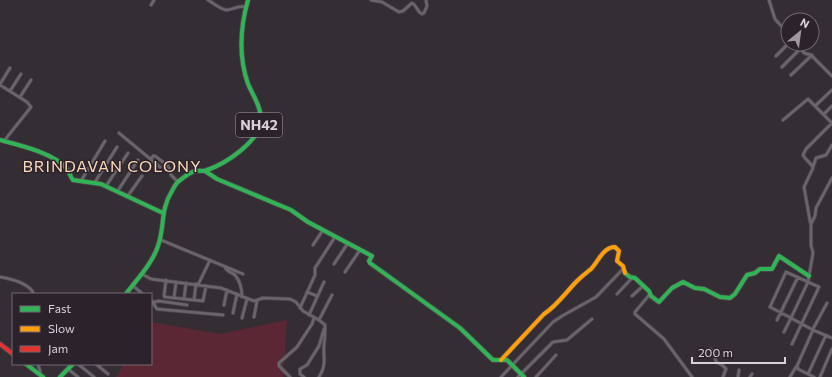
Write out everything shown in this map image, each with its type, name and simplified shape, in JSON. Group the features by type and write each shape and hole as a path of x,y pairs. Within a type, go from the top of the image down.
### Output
{"main road":[{"name":"NH42","path":"127,293 152,259 161,240 163,213 167,199 178,182 194,171 205,171 221,164 236,154 254,137 259,128 261,120 260,112 243,70 240,45 242,23 248,0"},
{"path":"2,140 41,152 68,169 73,180 95,182 106,186 163,213"},
{"path":"205,171 217,179 291,210 308,222 372,256 369,261 370,264 460,328 493,360 507,360 513,365 521,376"},
{"path":"500,360 544,314 551,310 578,280 592,268 601,255 612,246 619,251 617,261 623,266 624,272 643,286 651,296 660,302 672,288 685,282 695,288 704,289 720,297 730,298 735,294 747,275 760,270 772,269 779,256 809,276"},
{"path":"0,344 12,353"},
{"path":"27,365 41,376"},
{"path":"60,377 72,365"}],"street":[{"path":"151,5 154,0"},
{"path":"208,0 224,9 238,6 246,7"},
{"path":"371,0 382,2 399,12 412,2 422,14 427,6 426,0"},
{"path":"769,0 775,18 780,24"},
{"path":"776,56 780,52"},
{"path":"782,67 797,52"},
{"path":"803,52 812,55 832,76"},
{"path":"791,75 812,55"},
{"path":"2,140 31,107 20,97 0,85 10,68"},
{"path":"10,91 21,74"},
{"path":"20,97 31,80"},
{"path":"816,106 832,90"},
{"path":"783,120 807,99 832,123 804,152 804,156 812,164 813,168"},
{"path":"824,114 832,106"},
{"path":"119,133 160,167"},
{"path":"81,181 105,141"},
{"path":"784,332 808,282 813,252 811,245 811,224 804,187 816,158 826,155 832,144"},
{"path":"95,182 117,147"},
{"path":"106,186 128,154"},
{"path":"150,159 155,156 167,165 170,168 171,175 178,182"},
{"path":"117,192 138,160"},
{"path":"127,197 142,176"},
{"path":"811,224 815,216 817,205 832,178"},
{"path":"313,245 323,229"},
{"path":"300,308 315,275 315,268 335,236"},
{"path":"161,240 243,274"},
{"path":"334,264 348,243"},
{"path":"345,272 361,250"},
{"path":"194,300 197,285 210,260"},
{"path":"225,267 227,271 234,275 239,281 242,297"},
{"path":"501,377 553,322 596,297 623,269"},
{"path":"792,344 802,323 819,287 788,272 785,273 770,307 802,323 813,330 832,338"},
{"path":"142,273 148,278 227,290 254,301 263,298 286,298 294,300 300,308 319,320 325,327 324,368 319,377"},
{"path":"0,277 12,279 26,285 33,293"},
{"path":"617,294 632,277"},
{"path":"777,320 798,277"},
{"path":"166,280 165,297 204,301 206,286"},
{"path":"174,298 176,282"},
{"path":"309,315 324,282"},
{"path":"184,299 186,283"},
{"path":"132,286 142,293"},
{"path":"632,296 643,286"},
{"path":"224,305 227,290"},
{"path":"307,292 317,296"},
{"path":"650,293 635,314 664,338 692,377"},
{"path":"233,314 237,294"},
{"path":"319,320 332,295"},
{"path":"242,318 247,299"},
{"path":"254,317 257,300"},
{"path":"187,305 159,301 154,302 155,308 158,309 223,315"},
{"path":"790,377 797,366 827,303"},
{"path":"290,377 279,366 279,364 282,359 297,347 312,324 314,318"},
{"path":"521,376 553,342 567,340 592,319"},
{"path":"304,377 300,374 300,370 307,364 319,346 325,327"},
{"path":"808,374 826,335"},
{"path":"710,349 714,352 716,362 726,369 723,377"},
{"path":"820,377 832,349"},
{"path":"536,377 556,355"},
{"path":"79,365 94,377"},
{"path":"97,365 108,374"},
{"path":"39,366 41,376"},
{"path":"797,366 798,370 814,377"},
{"path":"68,369 78,377"},
{"path":"738,377 740,370"}],"shaded area":[{"path":"287,320 283,377 116,377 123,365 152,365 152,322 220,334"}],"traffic: fast":[{"path":"127,293 148,265 155,253 160,239 164,211 168,198 176,184 182,178 191,173 196,171 206,171 223,163 248,144 259,129 261,116 257,102 248,84 241,52 243,21 248,0"},
{"path":"0,140 36,150 54,158 67,169 73,180 101,184 163,213"},
{"path":"205,171 217,179 291,210 308,222 372,256 369,261 370,263 460,328 493,360 507,360 524,377"},
{"path":"625,273 630,277 635,278 649,291 651,296 659,302 672,288 683,282 695,288 704,289 720,297 730,298 735,294 747,275 755,273 760,269 772,269 779,256 809,276"},
{"path":"27,365 43,377"},
{"path":"60,377 72,365"}],"traffic: slow":[{"path":"501,360 544,314 591,269 607,249 615,247 619,251 617,261 623,266 625,273"}],"traffic: jam":[{"path":"0,344 12,353"}],"district":[{"name":"BRINDAVAN COLONY","path":"112,166"}]}
